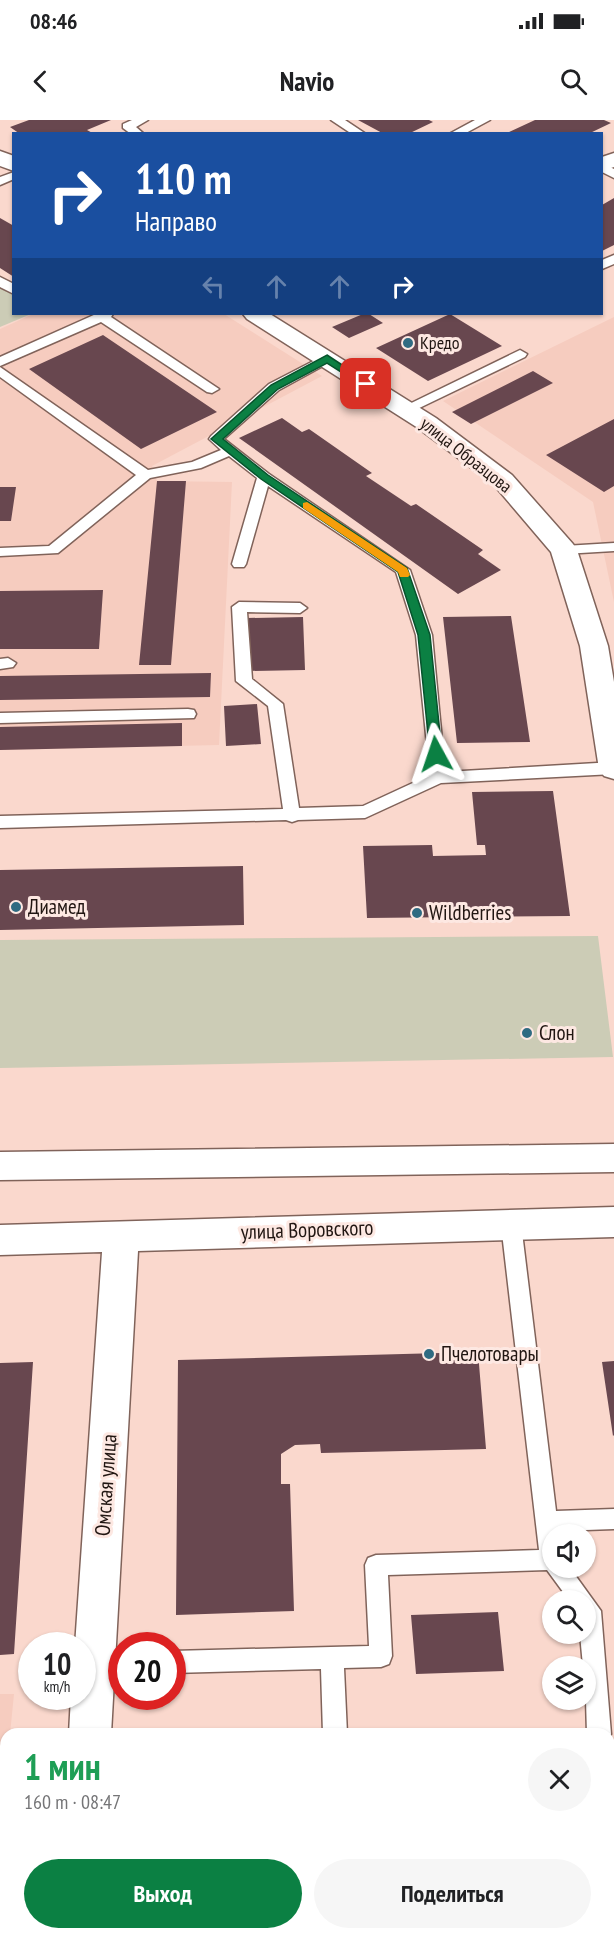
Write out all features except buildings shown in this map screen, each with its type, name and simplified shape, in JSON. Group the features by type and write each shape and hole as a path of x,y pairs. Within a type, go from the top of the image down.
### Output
{"street":[{"path":"265,319 291,315"},
{"name":"улица Образцова","path":"265,319 406,409 503,480 564,550 594,646 610,717 614,769"},
{"path":"0,1166 614,1158"},
{"name":"улица Воровского","path":"0,1240 614,1222"},
{"name":"Омская улица","path":"109,1632 121,1236"},
{"name":"Омская улица","path":"92,1728 108,1663"}],"lane":[{"path":"136,132 127,126 142,120"},
{"path":"337,120 358,132"},
{"path":"458,132 484,120"},
{"path":"0,362 104,315 212,389"},
{"path":"406,409 520,354"},
{"path":"327,358 274,387 216,439 264,477 403,570 424,635 438,778"},
{"path":"0,371 145,475"},
{"path":"0,552 53,550 145,475 196,465 232,450"},
{"path":"239,564 264,477"},
{"path":"564,550 614,547"},
{"path":"292,816 275,704 244,681 239,607 300,608"},
{"path":"0,718 188,714"},
{"path":"0,822 292,816 365,812 438,778 614,769"},
{"path":"511,1224 547,1524"},
{"path":"547,1521 614,1519"},
{"path":"186,1662 381,1656 376,1565 542,1563"},
{"path":"565,1578 574,1590"},
{"path":"592,1644 599,1728"},
{"path":"332,1658 335,1728"}],"shaded area":[{"path":"31,315 226,315 322,376 152,466 157,481 232,482 219,745 0,750 0,329"},
{"path":"614,317 614,602 593,502 443,401"},
{"path":"0,1694 14,1694 11,1728 0,1728"}],"green space":[{"path":"0,286 12,294 12,315 29,315 0,327"},
{"path":"598,936 613,1057 0,1068 0,940"}],"slow traffic":[{"path":"307,506 403,570 404,575"}],"place":[{"name":"Кредо","path":"408,343"},
{"name":"Диамед","path":"16,907"},
{"name":"Wildberries","path":"417,913"},
{"name":"Слон","path":"527,1033"},
{"name":"Пчелотовары","path":"429,1354"}],"route":[{"path":"366,384 327,358 274,387 216,439 264,477 403,570 424,635 436,754"}]}
